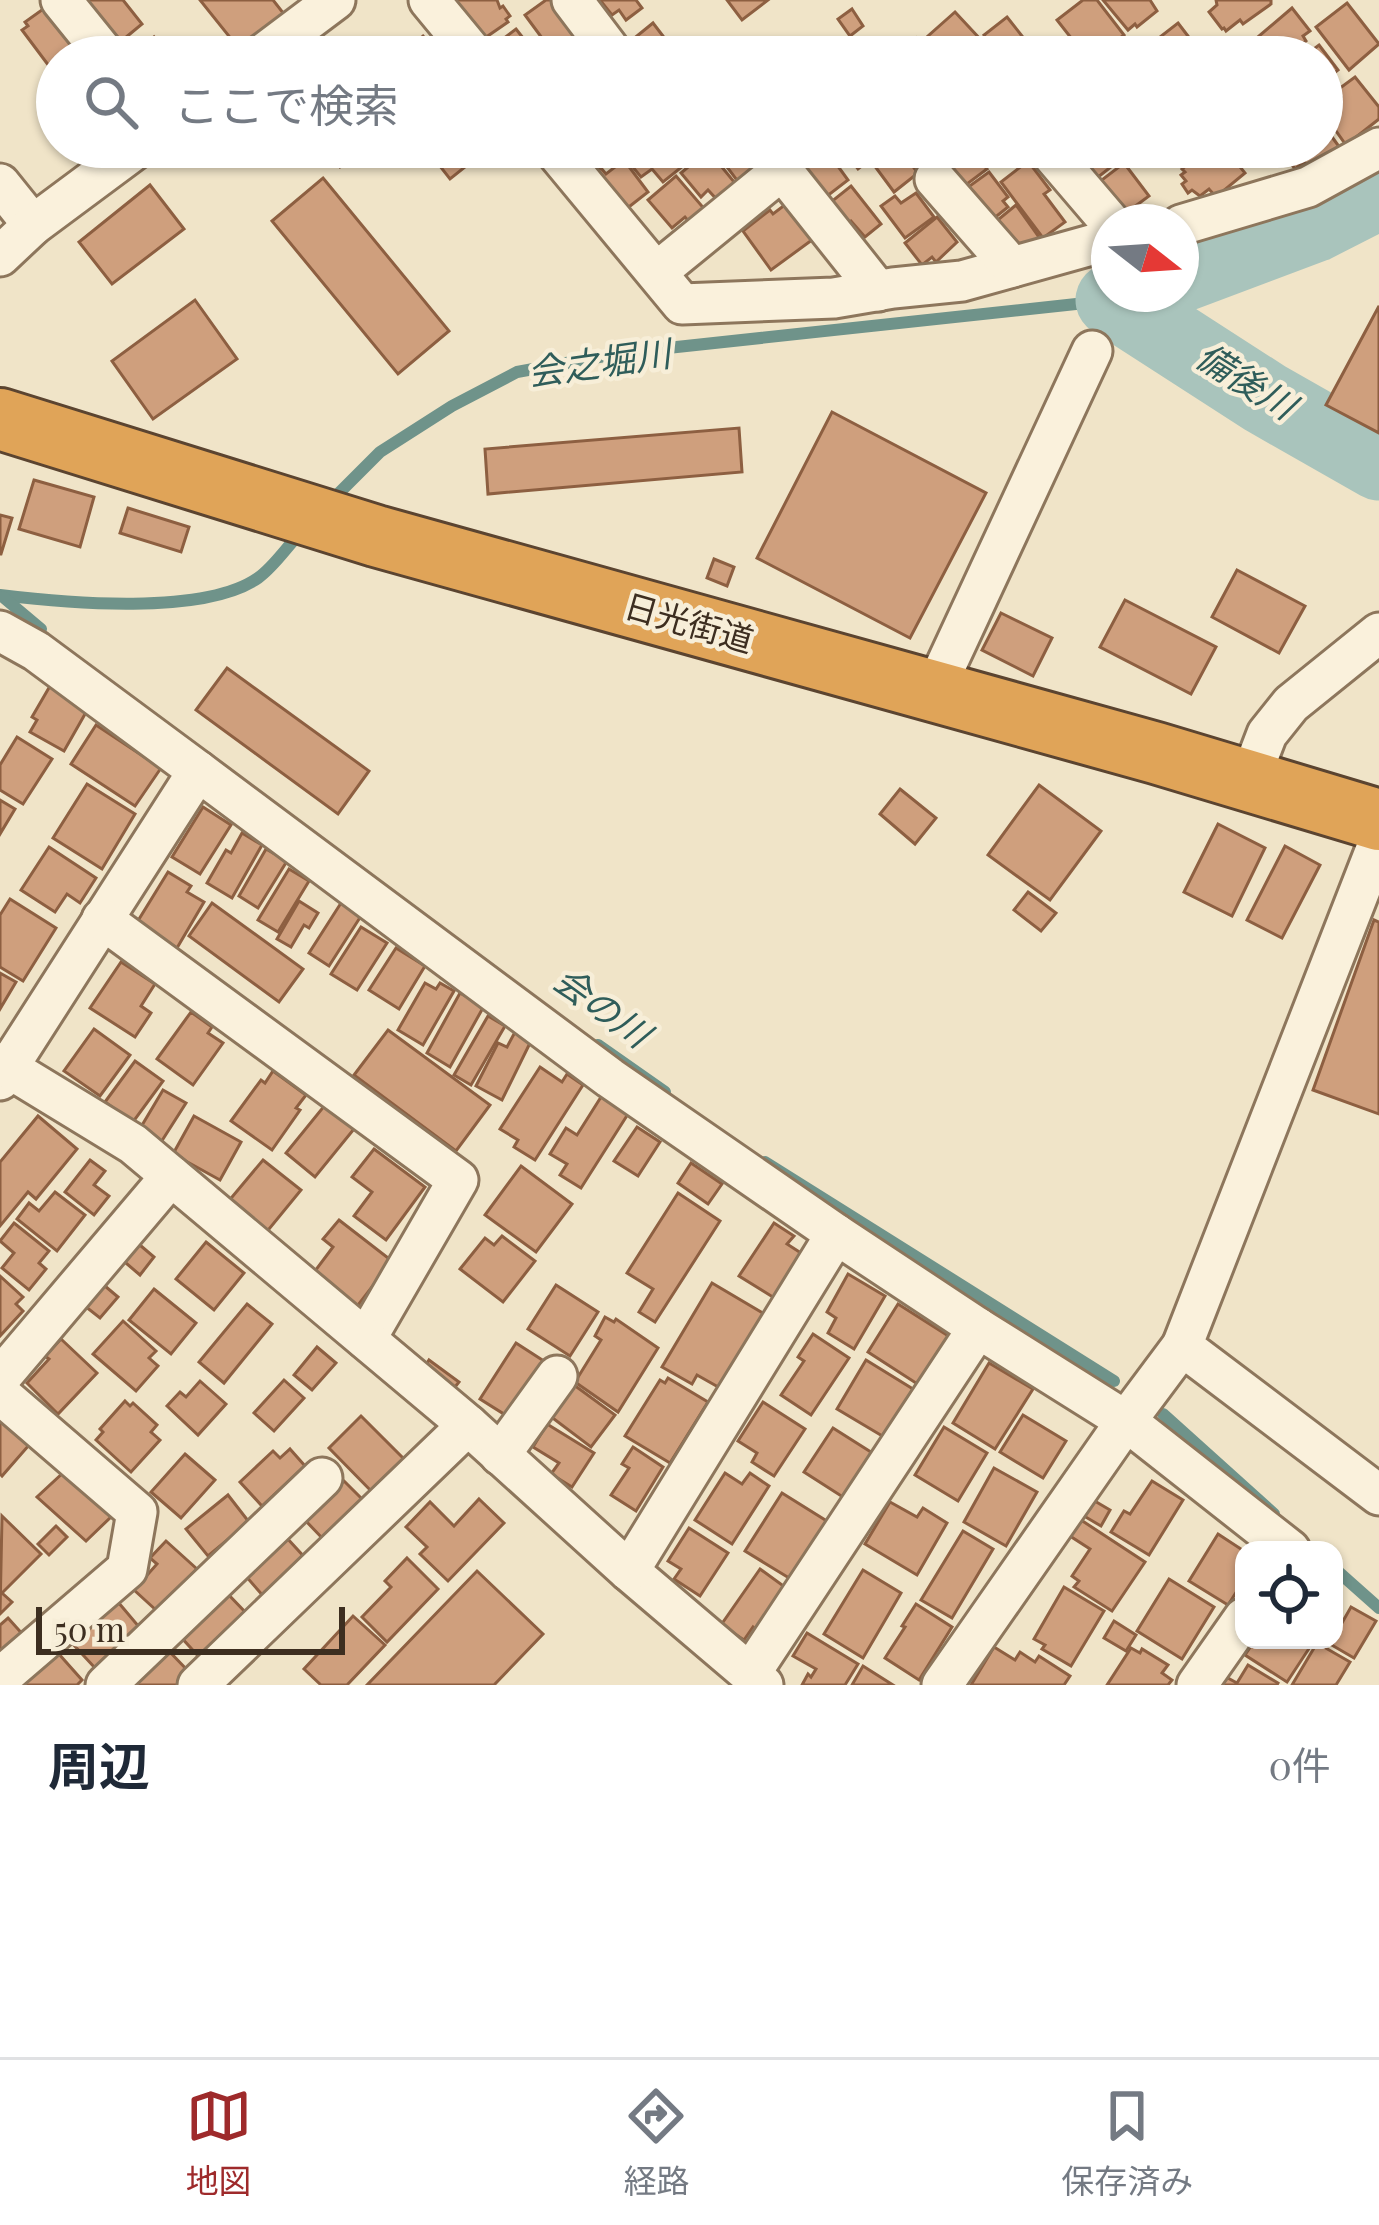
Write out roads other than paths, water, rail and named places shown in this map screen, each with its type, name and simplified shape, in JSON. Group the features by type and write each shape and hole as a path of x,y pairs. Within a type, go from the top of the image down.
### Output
{"highway":[{"name":"日光街道","path":"0,419 376,536 1379,820"}],"street":[{"path":"61,0 90,36"},
{"path":"287,36 335,0"},
{"path":"429,0 459,36"},
{"path":"572,0 599,36"},
{"path":"1343,168 1379,148"},
{"path":"0,256 110,168"},
{"path":"570,168 682,304 834,298 962,281 1091,246"},
{"path":"1064,168 1095,204"},
{"path":"1199,220 1308,187 1343,168"},
{"path":"657,272 782,170 878,291"},
{"path":"934,179 1012,267"},
{"path":"0,184 33,225"},
{"path":"934,691 1092,352"},
{"path":"0,631 36,651 610,1078 978,1328 1130,1415 1279,1541"},
{"path":"1250,781 1267,734 1291,704 1367,657"},
{"path":"197,771 3,1070 133,1144 468,1425 628,1571 757,1679 978,1328"},
{"path":"942,1685 1178,1352 1379,841"},
{"path":"102,919 458,1180 366,1340"},
{"path":"0,1378 171,1176"},
{"path":"628,1571 836,1234"},
{"path":"1178,1352 1379,1496"},
{"path":"500,1455 556,1376"},
{"path":"0,1394 136,1512 127,1570 0,1678"},
{"path":"199,1685 468,1425"},
{"path":"106,1685 322,1478"},
{"path":"1197,1685 1235,1631"}],"waterway":[{"name":"会之堀川","path":"1199,268 1314,225 1379,192"},
{"name":"会之堀川","path":"330,502 380,452 517,372 621,353 1091,302"},
{"name":"備後川","path":"1132,312 1265,398 1379,463"},
{"name":"会之堀川","path":"0,595 133,604 204,598 258,578 303,530"},
{"path":"3,597 41,629"},
{"name":"会の川","path":"598,1045 665,1092"},
{"name":"会の川","path":"765,1162 1114,1381"},
{"name":"会の川","path":"1163,1414 1274,1514"},
{"name":"会の川","path":"1343,1576 1379,1608"}]}
